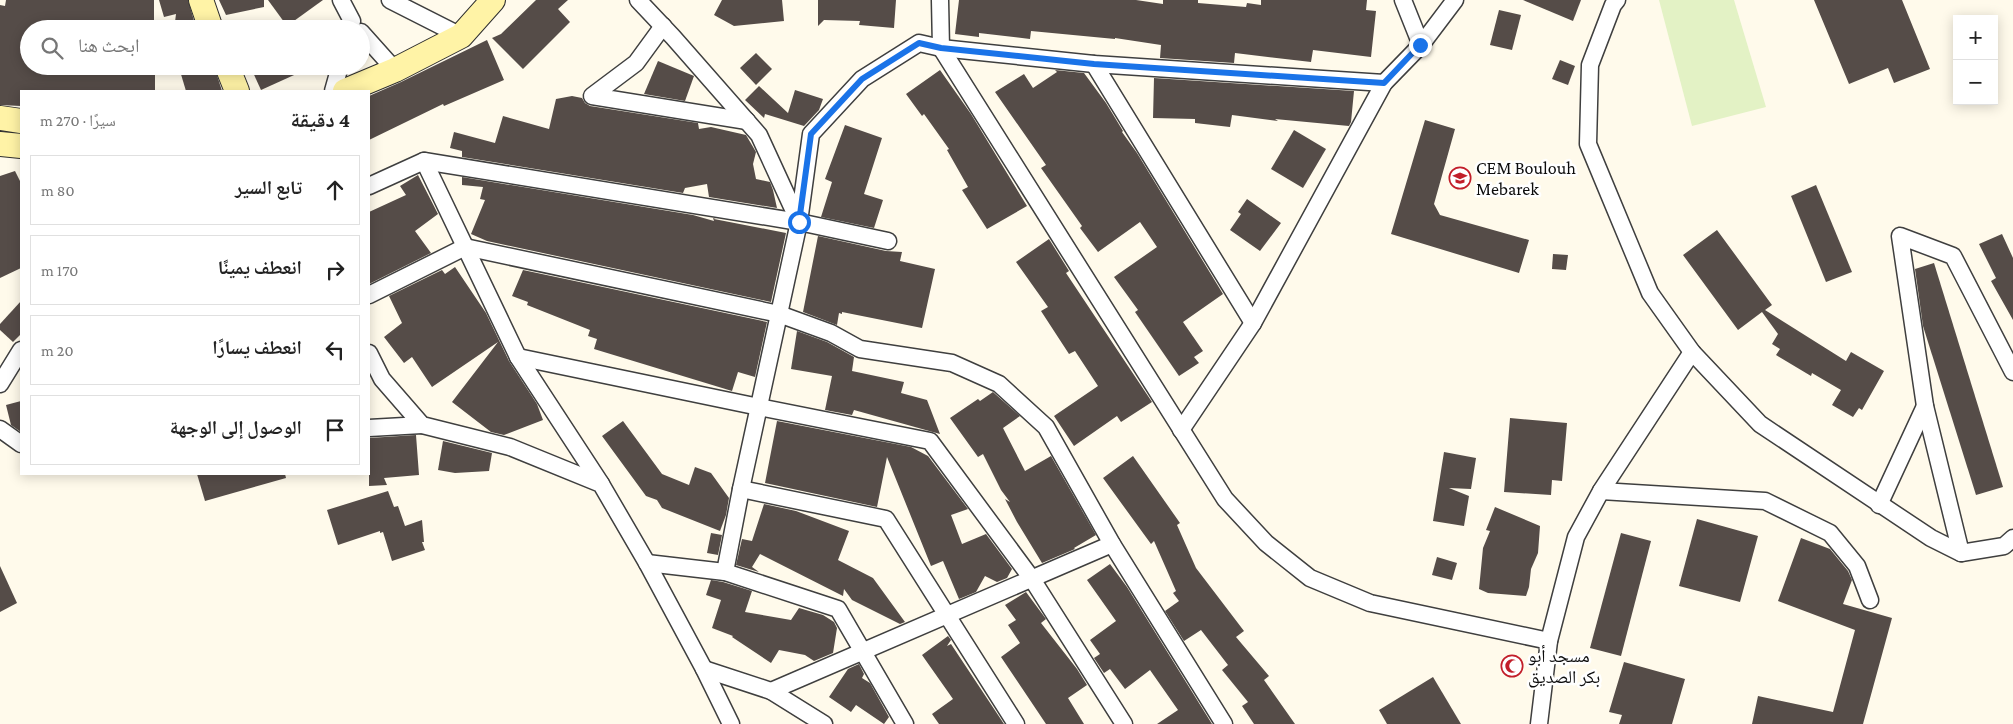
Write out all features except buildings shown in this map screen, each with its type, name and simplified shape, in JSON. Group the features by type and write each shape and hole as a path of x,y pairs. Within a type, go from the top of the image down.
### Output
{"street":[{"path":"201,0 208,20"},
{"path":"341,0 351,20"},
{"path":"390,0 461,36"},
{"path":"347,90 395,70 461,36 493,0"},
{"path":"638,0 759,135 799,222"},
{"path":"940,0 941,48 1225,499 1266,543 1310,578 1370,603 1549,641"},
{"path":"1403,0 1420,45"},
{"path":"1181,430 1253,323 1384,83 1420,45 1455,0"},
{"path":"1617,0 1590,65 1588,144 1650,293 1692,352 1760,424 1931,538 1961,553 2004,546 2013,538"},
{"path":"663,26 636,63 592,96 747,121"},
{"path":"370,43 395,70"},
{"path":"725,572 799,222 811,134 862,79 919,43 941,48 1094,64 1384,83"},
{"path":"1094,64 1253,323"},
{"path":"231,75 237,90"},
{"path":"333,90 337,75"},
{"path":"0,118 20,121"},
{"path":"0,144 20,146"},
{"path":"424,161 518,357 601,484 647,563 704,669 731,724"},
{"path":"370,186 424,161 799,222 888,241"},
{"path":"1961,553 1925,406 1900,236 1954,256 2013,372"},
{"path":"370,294 465,247 779,314 831,333 860,349 952,363 999,384 1046,427 1112,544 1224,724"},
{"path":"0,384 20,352"},
{"path":"1539,724 1549,641 1576,537 1601,490 1692,352"},
{"path":"370,355 382,379 422,424"},
{"path":"518,357 930,441 1032,579 1124,724"},
{"path":"1879,505 1925,406"},
{"path":"370,428 422,424 510,447 601,484"},
{"path":"0,429 20,443"},
{"path":"741,490 886,519 1016,724"},
{"path":"1601,490 1765,501 1830,533 1857,566 1870,600"},
{"path":"771,691 1112,544"},
{"path":"647,563 725,572 838,609 905,724"},
{"path":"704,669 771,691 824,724"}],"green space":[{"path":"1659,0 1734,0 1766,107 1692,126"}],"place":[{"name":"CEM Boulouh Mebarek","path":"1460,178"},
{"name":"مسجد أبو بكر الصديق","path":"1512,666"}],"route":[{"path":"799,222 811,134 862,79 919,43 941,48 1094,64 1384,83 1420,45"}]}
